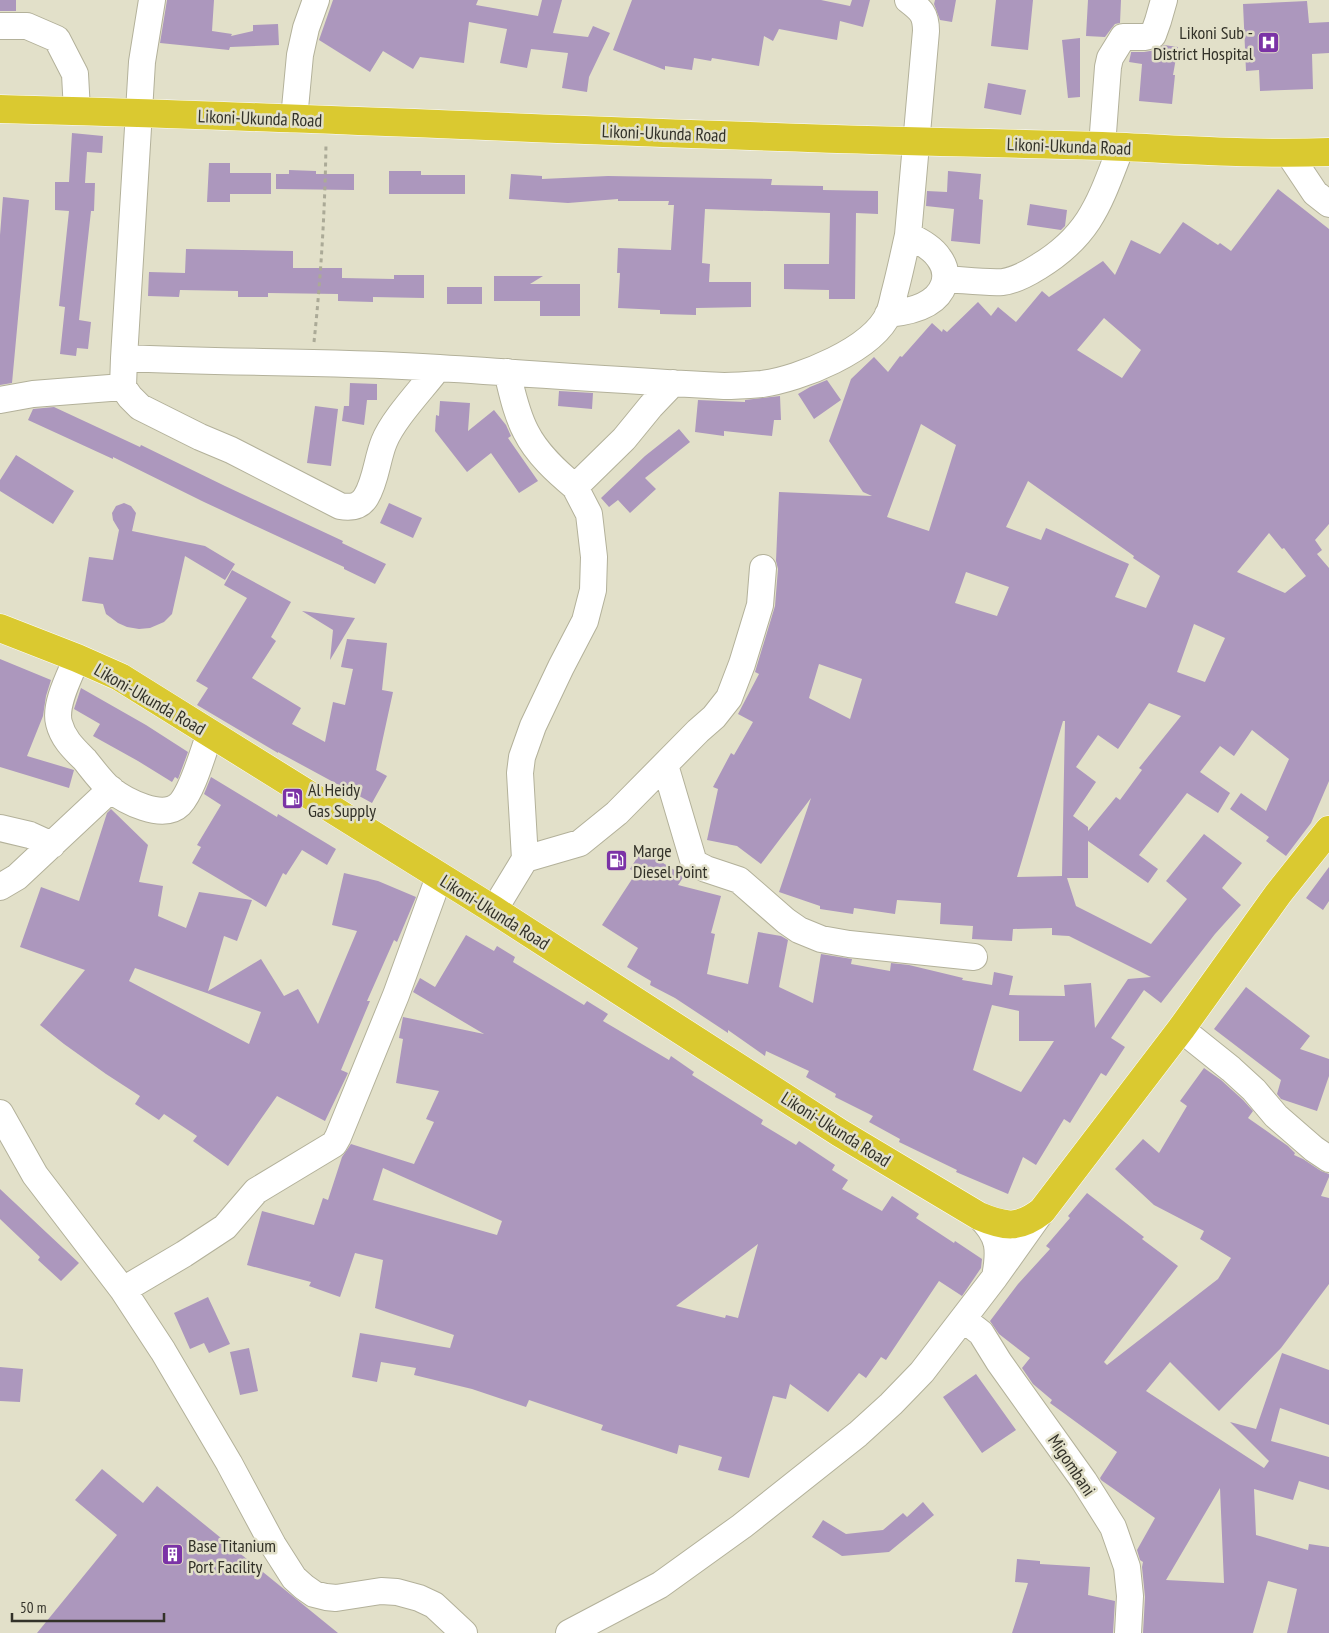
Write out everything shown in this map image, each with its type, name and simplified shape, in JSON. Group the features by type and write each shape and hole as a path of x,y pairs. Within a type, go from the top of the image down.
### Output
{"highway":[{"name":"Likoni-Ukunda Road","path":"0,109 916,142 1289,154 1329,152"},
{"name":"Likoni-Ukunda Road","path":"0,628 120,677 494,910 840,1133 979,1216 1004,1225 1018,1224 1031,1220 1042,1211"},
{"path":"1042,1211 1181,1029 1278,894 1329,830"}],"street":[{"path":"152,0 142,62 124,358 123,387 130,398 152,414 232,450 340,506 353,508 366,497 384,440 391,428 438,368"},
{"path":"294,119 300,55 306,28 316,0"},
{"path":"124,358 182,361 312,362 724,386 763,384 793,377 846,354 869,338 888,314 908,234 926,24 925,16 908,0"},
{"path":"946,279 1004,282 1023,276 1063,250 1084,229 1098,205 1111,147 1108,67 1110,58 1123,37 1152,35 1164,0"},
{"path":"0,26 27,26 58,39 74,74 77,111"},
{"path":"1289,154 1315,193 1329,204"},
{"path":"888,314 924,305 936,298 943,289 946,279 946,271 939,256 908,234"},
{"path":"494,910 525,859 520,773 522,757 537,717 585,621 593,590 594,557 589,514 575,487 558,472 535,446 526,432 517,410 507,372"},
{"path":"575,487 624,439 651,406 673,384"},
{"path":"0,400 33,394 123,387"},
{"path":"525,859 580,843 617,813 714,717 729,698 742,664 760,605 762,568"},
{"path":"77,658 62,696 58,714 58,722 63,735 111,789 133,803 151,809 172,809 180,804 189,790 210,734"},
{"path":"665,765 694,863 739,880 799,930 821,939 849,944 974,957"},
{"path":"0,887 17,877 111,789"},
{"path":"0,828 30,835 52,845"},
{"path":"123,1290 184,1254 224,1227 256,1190 334,1144 396,995 439,876"},
{"path":"1181,1029 1231,1069 1254,1090 1276,1116 1314,1149 1329,1159"},
{"path":"0,1113 34,1175 123,1290 163,1351 230,1463 273,1545 299,1583 314,1594 326,1597 336,1598 381,1591 397,1592 419,1598 434,1605 464,1633"},
{"path":"569,1633 660,1585 742,1526 858,1434 922,1372 995,1277 1042,1211"},
{"path":"979,1216 994,1232 997,1242 999,1254 995,1277"},
{"name":"Migombani","path":"963,1318 980,1333 1084,1482 1113,1527 1127,1567 1130,1596 1128,1633"}],"path":[{"path":"312,362 325,206 326,120"}],"building":[{"path":"0,0 16,0 16,11 0,11"},
{"path":"167,0 214,0 212,31 232,34 231,36 253,31 253,25 278,24 279,45 230,47 229,50 160,43"},
{"path":"333,0 478,0 476,5 538,16 542,0 562,0 553,33 588,37 593,26 610,33 589,77 587,92 562,88 568,53 531,49 527,68 500,63 507,29 469,22 464,63 420,57 413,69 383,51 370,72 319,40"},
{"path":"632,0 821,0 850,6 852,0 870,0 863,27 840,21 837,40 779,29 773,41 764,36 759,66 712,58 711,61 694,58 692,70 665,66 665,70 613,50"},
{"path":"935,0 956,0 952,22 940,20 934,4"},
{"path":"996,0 1033,0 1028,50 991,46"},
{"path":"1088,0 1121,0 1120,23 1115,24 1105,37 1086,36"},
{"path":"1307,1 1309,23 1329,22 1329,53 1312,54 1313,89 1260,91 1259,70 1246,71 1243,4"},
{"path":"1080,38 1080,97 1068,98 1062,40"},
{"path":"1164,45 1178,47 1173,75 1175,75 1172,104 1139,101 1142,64 1129,62 1131,52 1156,50"},
{"path":"988,83 1026,90 1021,115 984,108"},
{"path":"72,133 103,136 102,153 87,152 85,183 95,183 94,211 91,211 79,320 91,322 88,349 77,348 76,356 60,354 65,307 59,306 69,211 55,210 55,182 69,182"},
{"path":"209,163 230,163 230,173 271,173 271,194 230,194 230,202 207,202"},
{"path":"289,170 316,171 316,174 354,174 354,190 276,189 276,174 289,174"},
{"path":"389,171 421,171 421,175 465,175 465,194 389,194"},
{"path":"948,171 981,174 979,199 983,200 980,244 951,241 954,209 926,206 927,191 947,192"},
{"path":"511,174 542,176 542,179 608,176 772,179 771,185 823,186 823,190 878,191 878,214 856,213 855,299 829,299 829,290 784,289 784,264 829,264 830,213 705,209 702,263 710,264 709,282 751,282 751,307 696,308 696,315 660,314 660,310 618,308 620,273 617,273 618,248 671,250 674,205 668,205 669,201 618,201 618,199 568,203 509,199"},
{"path":"1278,189 1329,229 1329,524 1315,540 1322,550 1317,554 1329,568 1329,781 1311,823 1286,856 1266,841 1269,837 1230,809 1241,793 1266,811 1289,759 1252,730 1234,756 1220,746 1200,772 1230,793 1218,813 1187,793 1139,855 1158,869 1148,883 1088,841 1088,878 1067,878 1076,906 1151,944 1187,899 1166,881 1204,834 1242,863 1222,888 1241,905 1215,934 1161,1003 1144,990 1111,1038 1125,1047 1106,1076 1101,1073 1070,1123 1064,1119 1036,1165 1023,1157 1008,1194 956,1172 957,1170 899,1142 900,1139 869,1122 873,1116 835,1097 836,1094 806,1077 809,1071 766,1051 765,1056 728,1030 728,1033 675,998 650,985 651,981 627,967 638,948 602,925 636,873 630,869 642,850 684,876 678,885 721,896 711,933 715,934 707,974 748,984 758,932 781,936 788,940 779,987 813,1003 821,954 852,959 851,964 890,971 891,963 909,965 963,978 962,980 992,985 994,972 1013,976 1009,995 1065,996 1064,985 1091,983 1095,1028 1128,979 1151,977 1069,936 1052,935 1052,928 1013,929 1012,941 972,939 973,926 940,924 941,903 897,900 895,914 854,908 853,914 820,909 820,906 779,892 811,798 761,864 737,846 707,840 718,789 713,787 731,753 734,755 753,722 738,714 759,674 755,672 775,606 778,569 776,561 779,492 872,496 863,492 829,441 851,379 874,357 888,372 900,356 902,357 932,323 942,332 943,329 947,332 978,302 991,316 998,307 1016,322 1042,291 1049,297 1103,261 1115,275 1131,240 1160,254 1183,222 1218,245 1220,243 1231,251","holes":["1104,318 1141,350 1122,378 1077,350","921,424 956,445 929,531 887,517","1028,481 1160,576 1146,608 1115,597 1129,564 1046,528 1041,540 1006,527","1269,533 1282,549 1284,548 1306,576 1285,593 1237,572","966,572 1009,587 997,616 955,603","1194,624 1225,638 1205,682 1177,672","819,664 862,679 850,719 809,698","1149,703 1181,716 1139,768 1142,770 1120,800 1116,797 1088,831 1088,827 1073,816 1096,782 1076,767 1098,735 1118,749","1063,721 1065,721 1062,876 1017,877","992,1005 1019,1011 1019,1041 1054,1041 1021,1092 973,1070"]},
{"path":"3,197 29,200 12,383 0,385 0,235"},
{"path":"1030,204 1067,210 1065,226 1061,230 1027,225"},
{"path":"186,249 293,251 293,268 342,268 342,278 394,279 394,275 424,275 424,298 373,297 373,302 338,301 338,294 268,293 268,297 238,297 238,291 180,290 179,297 148,296 149,272 185,273"},
{"path":"494,276 543,276 530,284 580,284 580,316 540,316 540,301 494,301"},
{"path":"447,287 482,287 482,304 447,304"},
{"path":"827,380 841,400 814,419 798,394"},
{"path":"350,383 377,384 377,400 367,400 364,425 342,421 344,406 349,406"},
{"path":"559,391 593,393 592,409 558,406"},
{"path":"780,396 781,420 774,420 772,436 724,431 724,436 695,432 698,400 745,402 745,400"},
{"path":"440,401 470,403 468,431 494,410 506,425 511,436 508,438 538,481 519,493 491,453 467,472 435,431 436,415 439,416"},
{"path":"315,406 338,409 331,466 307,463"},
{"path":"54,407 140,447 141,445 343,541 342,543 386,564 375,584 344,569 344,567 204,502 113,457 113,459 28,420 33,409"},
{"path":"679,429 690,442 645,478 656,489 630,513 618,500 609,507 601,498 645,456"},
{"path":"16,455 74,491 53,524 0,491 0,480"},
{"path":"124,503 131,506 136,513 132,531 205,546 235,564 225,580 185,556 172,614 164,622 150,628 127,627 106,614 103,604 82,601 89,557 113,560 119,530 113,520 112,513 116,506"},
{"path":"389,503 422,518 413,538 380,523"},
{"path":"232,570 291,602 271,637 276,641 252,678 301,708 292,724 325,742 333,702 345,705 353,669 341,667 347,639 387,643 382,690 393,692 376,770 387,776 372,803 278,753 197,705 208,688 196,681 247,598 224,585"},
{"path":"302,611 355,618 330,660 333,630"},
{"path":"0,659 51,680 43,716 27,756 74,770 69,788 0,767"},
{"path":"81,688 146,725 188,752 178,779 175,777 172,782 93,736 100,724 74,709"},
{"path":"211,777 277,817 278,814 336,849 327,865 302,850 286,875 283,873 266,907 192,863 201,847 197,845 221,805 204,794"},
{"path":"111,809 148,845 139,882 163,886 158,916 186,928 199,892 252,900 237,941 224,936 208,991 261,959 284,996 298,989 318,1024 357,931 332,925 344,873 378,881 416,897 397,942 394,940 367,1001 370,1001 341,1070 348,1073 325,1121 277,1096 228,1166 193,1141 197,1136 164,1114 159,1120 135,1104 140,1096 106,1074 40,1025 85,970 20,947 41,887 79,901 107,813","holes":["135,968 261,1012 249,1044 129,981"]},
{"path":"1329,867 1329,901 1323,910 1306,898"},
{"path":"466,935 494,951 497,946 515,957 513,962 584,1005 587,1001 608,1014 603,1021 669,1060 671,1056 694,1072 692,1075 763,1120 761,1124 796,1145 799,1141 835,1165 832,1170 848,1180 842,1189 882,1211 892,1196 919,1214 916,1218 982,1259 981,1268 962,1296 939,1281 886,1360 881,1357 866,1378 859,1373 828,1412 790,1384 786,1399 773,1396 749,1478 718,1470 722,1457 679,1445 677,1454 601,1430 603,1425 529,1400 526,1407 472,1389 414,1375 416,1368 381,1362 377,1382 352,1377 360,1333 450,1348 454,1335 375,1308 383,1260 355,1253 340,1297 309,1286 311,1282 247,1265 262,1211 314,1225 323,1198 328,1200 342,1157 351,1144 414,1164 434,1122 426,1119 439,1091 396,1083 403,1039 399,1038 403,1017 484,1034 413,992 420,978 435,987","holes":["383,1168 502,1221 497,1235 373,1200","758,1244 738,1318 726,1315 725,1318 676,1306"]},
{"path":"1246,987 1310,1036 1300,1049 1329,1059 1329,1076 1317,1111 1281,1099 1277,1094 1281,1080 1214,1029"},
{"path":"1204,1068 1221,1080 1253,1111 1248,1118 1288,1146 1295,1153 1294,1155 1329,1174 1321,1196 1329,1198 1329,1284 1281,1348 1219,1411 1170,1362 1146,1391 1264,1468 1269,1461 1230,1422 1256,1429 1282,1353 1329,1370 1329,1425 1280,1408 1271,1441 1329,1457 1329,1490 1299,1481 1293,1500 1254,1489 1256,1535 1308,1550 1309,1544 1329,1547 1329,1633 1287,1633 1297,1589 1268,1581 1253,1633 1143,1633 1145,1597 1143,1562 1140,1560 1137,1550 1155,1518 1101,1480 1100,1478 1117,1452 1050,1403 1052,1400 1033,1384 1022,1368 1030,1358 999,1334 990,1321 1018,1284 1050,1249 1046,1246 1070,1218 1068,1216 1087,1193 1178,1266 1104,1362 1107,1365 1218,1279 1231,1258 1200,1239 1204,1231 1154,1205 1115,1169 1143,1139 1159,1153 1187,1106 1180,1101","holes":["1220,1488 1224,1583 1166,1580"]},
{"path":"0,1189 79,1263 61,1281 38,1260 40,1257 0,1219"},
{"path":"208,1297 230,1344 209,1353 204,1343 190,1349 174,1313"},
{"path":"249,1348 258,1391 240,1395 230,1352"},
{"path":"0,1367 23,1369 20,1402 0,1401"},
{"path":"976,1374 1016,1430 982,1453 943,1397"},
{"name":"Base Titanium Port Facility","path":"102,1469 143,1503 157,1486 338,1633 37,1633 117,1535 75,1500"},
{"path":"923,1502 934,1515 889,1552 842,1556 812,1537 823,1520 846,1534 883,1530 903,1513 907,1517"},
{"path":"1017,1559 1040,1561 1040,1564 1090,1567 1088,1595 1115,1601 1113,1633 1012,1633 1028,1583 1015,1582"}],"place":[{"name":"Likoni Sub - District Hospital","path":"1269,42"},
{"name":"Al Heidy Gas Supply","path":"292,799"},
{"name":"Marge Diesel Point","path":"617,860"},
{"name":"Base Titanium Port Facility","path":"172,1555"}]}
